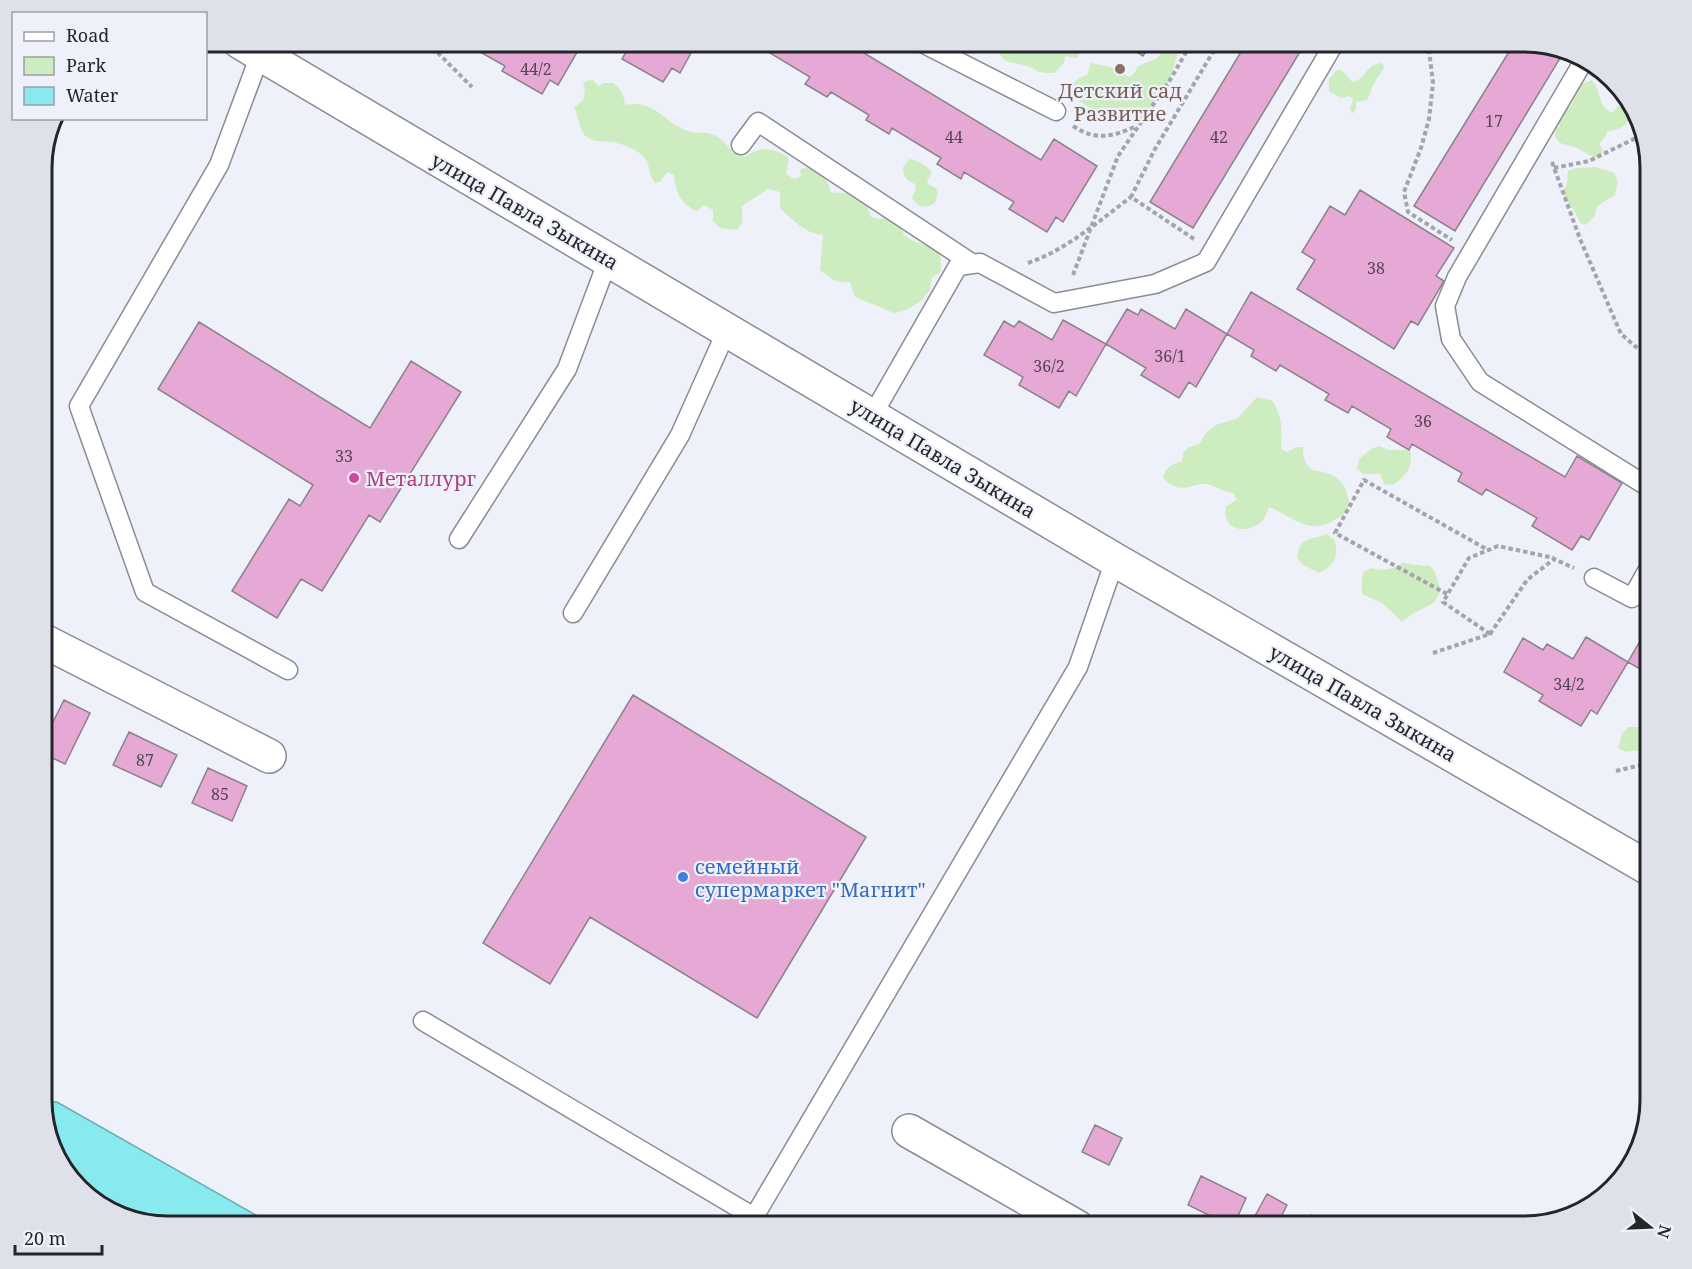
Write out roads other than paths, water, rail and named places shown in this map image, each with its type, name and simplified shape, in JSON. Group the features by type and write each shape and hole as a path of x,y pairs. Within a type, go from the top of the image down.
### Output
{"main road":[{"name":"улица Павла Зыкина","path":"257,52 1115,560 1640,863"},
{"path":"53,646 268,756"},
{"path":"909,1131 1058,1216"}],"lane":[{"path":"249,52 219,165 79,406 145,592 288,670"},
{"path":"941,52 1056,111"},
{"path":"872,416 958,266 980,263 1054,303 1155,284 1206,262 1329,52"},
{"path":"1580,67 1457,277 1445,306 1451,339 1480,382 1640,482"},
{"path":"741,145 758,122 973,264"},
{"path":"459,539 567,369 608,260"},
{"path":"573,613 680,435 727,330"},
{"path":"755,1216 1078,667 1115,560"},
{"path":"1594,578 1632,598 1640,584"},
{"path":"423,1021 752,1216"}],"water":[{"path":"53,1102 258,1216 161,1216 124,1208 111,1201 81,1177 68,1158 61,1145 53,1115"}],"place":[{"name":"Детский сад Развитие","path":"1120,69"},
{"name":"Металлург","path":"354,478"},
{"name":"семейный супермаркет \"Магнит\"","path":"683,877"}]}
